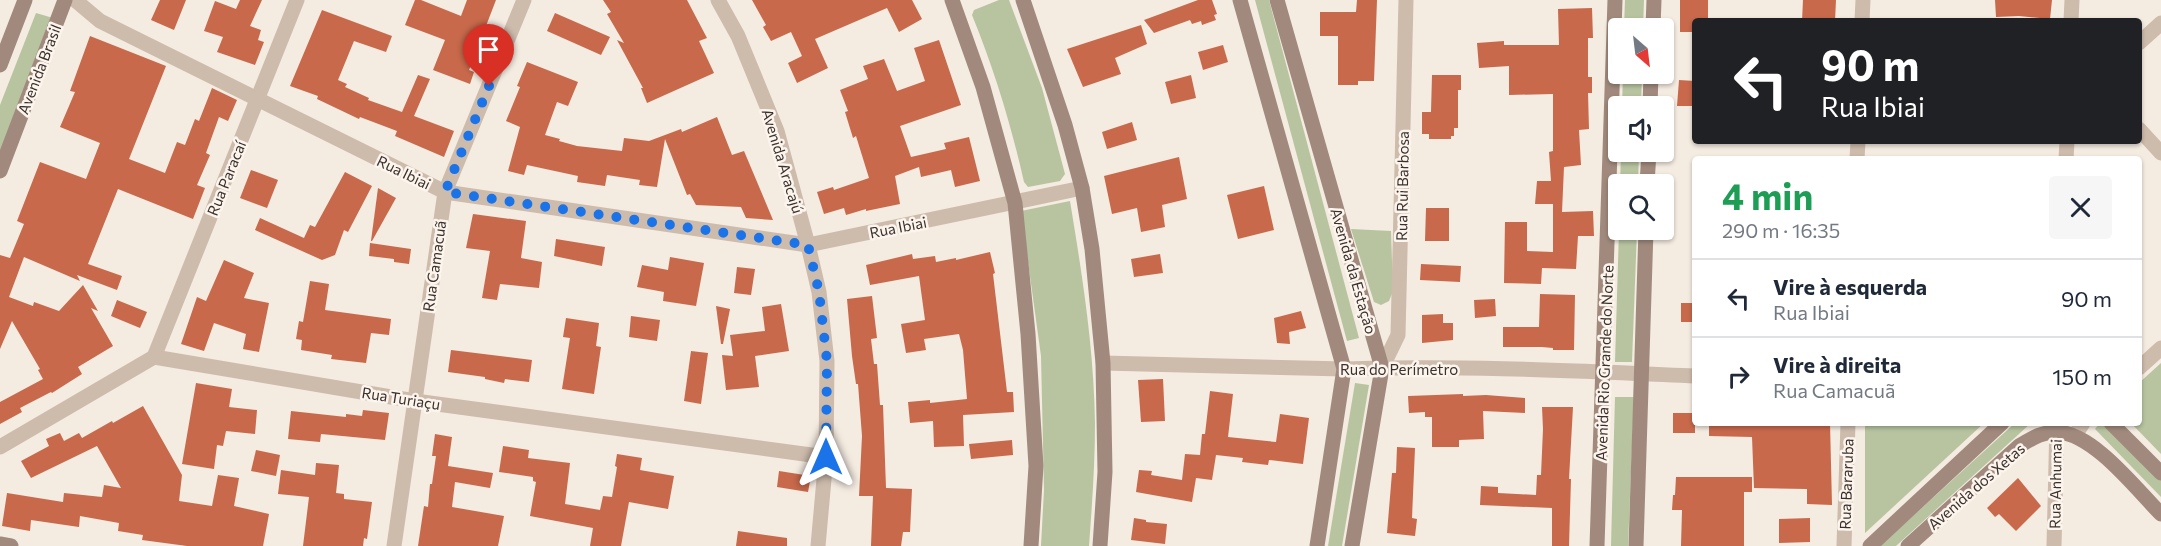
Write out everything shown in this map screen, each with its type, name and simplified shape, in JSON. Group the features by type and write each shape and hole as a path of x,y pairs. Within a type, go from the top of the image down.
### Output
{"street":[{"path":"0,65 25,0"},
{"name":"Avenida Brasil","path":"0,171 65,0"},
{"name":"Rua Ibiai","path":"75,0 100,21 445,192 808,245 1082,188"},
{"name":"Rua Paracaí","path":"154,357 297,0"},
{"name":"Rua Camacuã","path":"394,546 445,192 524,0"},
{"name":"Avenida Aracajú","path":"718,0 738,36 777,131 819,292 827,361 826,457 818,546"},
{"path":"952,0 983,87 1015,203 1028,334 1036,466 1031,546"},
{"path":"1023,0 1065,125 1082,188 1092,249 1104,363 1105,472 1100,546"},
{"path":"1240,0 1344,369 1317,546"},
{"name":"Avenida da Estação","path":"1277,0 1382,368 1352,546"},
{"name":"Rua Rui Barbosa","path":"1382,368 1398,335 1406,0"},
{"name":"Avenida Rio Grande do Norte","path":"1597,546 1615,0"},
{"path":"1653,18 1654,0"},
{"path":"1862,18 1863,0"},
{"path":"2071,18 2072,0"},
{"path":"2142,40 2161,23"},
{"path":"2142,132 2161,153"},
{"path":"1635,546 1646,240"},
{"path":"2142,365 2161,348"},
{"path":"0,447 154,357"},
{"name":"Rua Turiaçu","path":"154,357 414,401 826,457"},
{"name":"Rua do Perímetro","path":"1104,363 1604,372 1692,376"},
{"name":"Rua Bararuba","path":"1844,546 1848,426"},
{"name":"Avenida dos Xetas","path":"1870,546 1999,426"},
{"path":"2114,426 2161,473"},
{"path":"2057,427 2079,429 2161,514"},
{"name":"Avenida dos Xetas","path":"1908,546 2019,446 2057,427"},
{"name":"Rua Anhumai","path":"2054,546 2057,427"},
{"path":"0,544 11,546"}],"green space":[{"path":"999,0 1009,0 1042,88 1065,174 1060,181 1028,187 1024,182 1001,97 972,15 974,10"},
{"path":"1255,0 1269,0 1359,338 1347,341"},
{"path":"1625,0 1644,0 1643,18 1624,18"},
{"path":"36,13 53,18 0,154 0,105"},
{"path":"1623,84 1642,84 1641,96 1622,96"},
{"path":"1621,162 1639,162 1638,174 1620,174"},
{"path":"1070,201 1087,311 1094,395 1094,454 1089,546 1041,546 1044,490 1041,356 1021,211"},
{"path":"1351,229 1391,231 1393,291 1389,301 1381,305 1374,302"},
{"path":"1619,240 1637,240 1632,362 1615,362"},
{"path":"2161,363 2161,454 2134,426 2142,426 2142,380"},
{"path":"1355,383 1369,385 1342,546 1328,546"},
{"path":"1615,397 1634,397 1628,546 1611,546"},
{"path":"1865,426 1981,426 1865,533"},
{"path":"2012,426 2028,426 1896,546 1880,546"},
{"path":"2098,426 2109,426 2161,480 2161,497 2095,429"}],"building":[{"path":"160,0 186,0 174,30 151,20"},
{"path":"240,0 262,0 250,26 261,30 258,40 264,42 255,65 217,52 223,37 204,31 215,1 236,9"},
{"path":"415,0 421,0 461,16 467,0 496,0 469,70 474,72 470,84 433,70 445,40 405,25"},
{"path":"603,0 687,0 707,38 699,41 714,73 647,103 641,88 643,88 617,40 624,43 607,14 611,12"},
{"path":"752,0 912,0 922,19 899,32 887,8 815,39 828,68 797,83 788,63 802,56 791,32 771,41 763,27 766,25"},
{"path":"1198,0 1212,0 1217,14 1214,15 1216,20 1202,25 1201,21 1192,24 1190,20 1154,33 1144,20"},
{"path":"1357,0 1377,0 1374,81 1358,81 1358,85 1338,85 1338,36 1320,36 1320,12 1356,12"},
{"path":"1680,0 1708,0 1708,18 1692,18 1692,32 1680,32"},
{"path":"1803,0 1836,0 1835,18 1802,18"},
{"path":"1995,0 2052,0 2050,18 1996,17"},
{"path":"1592,8 1593,38 1588,38 1588,77 1592,77 1592,93 1588,93 1589,129 1579,130 1581,165 1564,167 1562,212 1593,211 1594,236 1578,236 1576,269 1542,268 1541,284 1504,283 1505,222 1527,222 1527,251 1553,252 1553,204 1535,204 1537,181 1551,181 1549,152 1553,151 1553,94 1509,95 1509,66 1479,68 1477,43 1504,41 1504,45 1559,45 1558,9"},
{"path":"322,10 392,36 386,52 354,41 338,80 347,84 345,87 369,98 368,100 402,112 418,75 430,79 414,116 454,131 444,157 395,136 397,131 360,117 359,119 317,99 318,96 290,86"},
{"path":"555,13 610,37 601,55 547,31"},
{"path":"1141,25 1147,44 1115,58 1121,74 1083,87 1067,49"},
{"path":"90,36 166,66 129,159 165,173 177,142 185,145 195,119 199,121 212,88 237,100 228,121 219,117 206,153 210,155 197,185 205,188 193,219 118,189 88,264 122,276 117,290 77,275 80,281 24,257 9,297 33,306 34,302 59,311 83,285 98,311 91,308 113,346 78,367 82,374 52,393 20,408 22,412 0,424 0,402 43,379 38,370 40,369 12,321 0,349 0,255 10,258 24,224 17,221 40,162 86,179 100,143 60,127 75,92 70,91"},
{"path":"939,40 961,105 900,126 911,157 946,149 944,143 969,137 980,181 955,187 951,170 921,177 919,167 895,176 900,204 866,211 866,209 846,215 844,208 824,214 817,192 833,187 834,190 869,178 856,136 853,138 845,112 848,111 840,90 868,79 863,66 884,59 897,91 925,81 914,48"},
{"path":"1223,45 1228,62 1203,70 1198,52"},
{"path":"527,62 578,82 568,106 557,102 545,135 560,139 559,141 577,146 622,151 624,138 649,141 681,129 682,132 717,117 732,155 744,151 773,220 746,218 741,207 696,205 690,194 687,195 665,139 657,187 639,185 640,180 607,175 605,186 577,182 578,176 527,165 524,175 508,171 520,127 506,121"},
{"path":"1191,75 1196,98 1171,104 1165,82"},
{"path":"1432,75 1461,75 1461,90 1458,90 1458,128 1454,128 1454,136 1451,136 1451,139 1429,139 1429,134 1422,134 1422,112 1431,112"},
{"path":"1679,80 1692,81 1692,106 1677,106"},
{"path":"1132,122 1137,140 1107,149 1102,132"},
{"path":"1179,157 1187,199 1162,205 1165,227 1141,232 1137,208 1112,214 1104,176"},
{"path":"251,170 278,180 267,208 240,198"},
{"path":"345,172 372,186 348,232 344,230 335,255 322,260 255,230 260,218 304,238 310,225 315,227"},
{"path":"1264,186 1274,230 1238,239 1227,195"},
{"path":"378,188 396,198 371,241"},
{"path":"1426,208 1449,208 1449,241 1425,241"},
{"path":"473,214 526,221 521,258 542,262 539,288 500,284 497,300 482,298 490,251 466,248"},
{"path":"556,239 605,247 602,266 554,256"},
{"path":"370,243 411,249 409,264 394,262 394,259 369,256"},
{"path":"990,252 995,273 993,274 1007,392 1013,392 1014,412 963,415 964,446 934,447 933,421 910,423 908,402 930,400 930,403 967,399 963,350 959,334 924,339 926,350 906,353 901,324 925,320 919,276 870,285 866,265 912,254 913,259 935,256 936,262"},
{"path":"1160,254 1163,273 1134,277 1131,259"},
{"path":"670,257 704,263 696,306 663,301 664,292 637,287 642,265 668,270"},
{"path":"224,260 254,273 244,298 269,303 259,352 243,349 246,334 214,323 204,351 181,344 197,297 206,301"},
{"path":"1421,264 1461,266 1460,282 1420,280"},
{"path":"737,267 755,269 751,295 734,293"},
{"path":"310,281 329,284 325,310 391,319 389,335 371,333 366,363 331,359 332,355 301,350 302,340 296,339 299,321 303,322"},
{"path":"1540,294 1575,295 1574,350 1503,347 1503,327 1539,327"},
{"path":"872,296 877,338 871,339 874,364 877,364 880,405 883,405 886,488 912,489 910,532 903,532 901,546 871,546 873,496 859,496 862,436 847,299"},
{"path":"1495,299 1496,316 1475,318 1474,300"},
{"path":"117,300 147,312 140,328 111,316"},
{"path":"1681,303 1692,303 1692,322 1681,322"},
{"path":"781,304 789,351 755,356 759,387 726,390 722,355 733,356 730,335 765,331 762,307"},
{"path":"716,306 730,309 723,344 721,344"},
{"path":"1301,311 1306,328 1289,332 1290,344 1277,343 1274,318"},
{"path":"1443,314 1443,323 1453,323 1453,340 1422,343 1422,315"},
{"path":"631,316 660,320 657,341 629,337"},
{"path":"566,318 599,323 596,346 601,347 594,394 562,389 570,338 563,337"},
{"path":"451,350 532,360 529,382 505,379 504,383 485,379 485,377 448,372"},
{"path":"691,351 708,353 701,404 684,401"},
{"path":"1163,379 1165,421 1141,422 1138,380"},
{"path":"196,383 232,389 229,407 257,410 255,434 226,431 223,446 217,445 214,469 182,464"},
{"path":"1210,391 1233,394 1228,437 1276,442 1280,414 1309,418 1303,464 1269,460 1268,465 1242,462 1243,458 1216,455 1212,480 1196,478 1192,502 1136,492 1139,470 1152,471 1151,475 1182,480 1185,454 1200,455"},
{"path":"1463,394 1463,396 1525,398 1525,413 1483,411 1484,439 1459,440 1459,447 1432,447 1432,417 1425,417 1425,412 1409,413 1408,396"},
{"path":"143,406 182,475 179,501 212,506 218,475 239,478 234,506 269,514 263,546 187,546 142,540 143,535 118,531 119,523 80,516 79,527 31,520 30,531 2,526 7,493 63,502 64,493 102,497 104,485 121,488 97,446 31,478 21,461 49,446 46,439 60,433 64,441 79,433 82,438"},
{"path":"1542,407 1573,407 1569,479 1571,479 1569,546 1552,546 1552,508 1480,505 1481,486 1498,487 1498,493 1536,495 1537,475 1541,475"},
{"path":"363,410 389,413 385,440 321,434 320,442 288,439 291,411 346,417 346,414 362,416"},
{"path":"1673,413 1692,413 1692,426 1695,426 1695,433 1673,433"},
{"path":"1709,426 1830,426 1832,505 1807,504 1807,489 1754,488 1752,437 1709,436"},
{"path":"435,434 452,437 448,466 493,473 490,488 455,482 452,507 504,516 498,546 418,546 424,506 428,507 430,484 432,484 436,456 432,456"},
{"path":"1012,440 1013,455 971,459 969,444"},
{"path":"503,446 529,450 528,458 570,463 565,504 600,510 603,496 612,497 617,454 642,458 640,470 674,476 668,509 629,502 621,546 590,546 593,528 530,516 536,482 533,481 533,477 499,472"},
{"path":"1397,447 1415,448 1412,518 1417,519 1415,536 1387,533 1392,473 1396,473"},
{"path":"256,450 280,455 276,476 251,471"},
{"path":"316,463 339,465 336,493 344,494 344,499 372,502 367,539 364,538 363,546 303,546 309,497 278,494 281,470 315,475"},
{"path":"779,471 811,476 808,492 777,487"},
{"path":"1676,477 1752,477 1752,492 1744,492 1744,546 1681,546 1682,510 1672,510"},
{"path":"2018,478 2041,506 2016,531 1999,514 1995,517 1987,508"},
{"path":"1134,518 1167,524 1165,544 1131,540"},
{"path":"1810,518 1810,542 1779,543 1779,519"},
{"path":"738,531 787,538 787,546 736,546"}],"route":[{"path":"489,86 445,192 808,245 819,292 827,361 826,457"}]}
